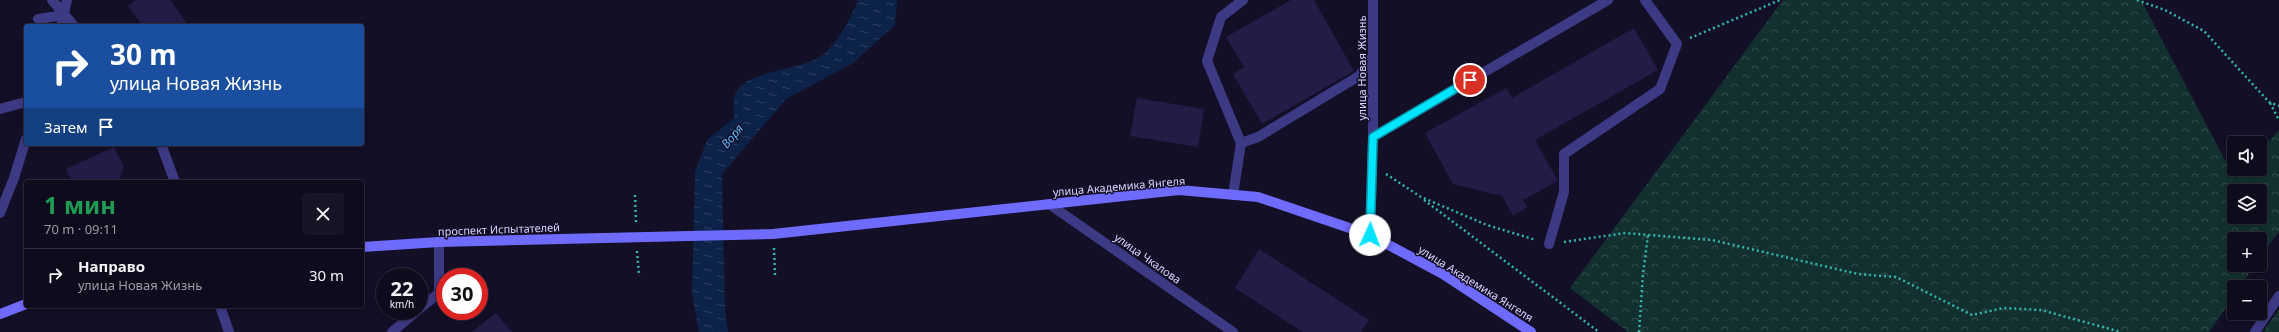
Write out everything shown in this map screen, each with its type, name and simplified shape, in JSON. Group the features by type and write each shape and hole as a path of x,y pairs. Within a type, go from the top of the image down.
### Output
{"main road":[{"name":"улица Академика Янгеля","path":"636,237 773,234 1179,190 1258,197 1370,235 1443,274 1531,332"},
{"name":"проспект Испытателей","path":"364,247 439,242 636,237"},
{"path":"0,314 24,305"}],"street":[{"path":"52,0 72,24"},
{"path":"62,24 67,0"},
{"path":"1233,195 1241,143 1207,61 1221,17 1243,0"},
{"name":"улица Новая Жизнь","path":"1370,235 1373,137 1373,0"},
{"path":"1373,137 1608,0"},
{"path":"1549,244 1564,192 1564,154 1660,89 1677,44 1646,0"},
{"path":"38,19 64,14"},
{"path":"1241,143 1258,137 1359,76 1373,55"},
{"path":"0,109 24,103"},
{"path":"0,213 14,178 24,146"},
{"path":"163,146 174,180"},
{"name":"улица Чкалова","path":"1049,204 1233,332"},
{"path":"428,302 439,293 439,242"},
{"path":"2255,332 2279,296"},
{"path":"221,308 228,332"},
{"path":"392,332 406,320"}],"path":[{"path":"1677,44 1780,0"},
{"path":"2137,0 2165,10 2204,30 2269,102 2279,120"},
{"path":"2269,102 2279,106"},
{"path":"1372,166 1421,197 1599,332"},
{"path":"635,195 639,276"},
{"path":"1421,197 1487,225 1549,244 1625,233 1712,240 1858,274 1896,277 1972,315 2004,308 2041,310 2121,332"},
{"path":"773,234 775,275"},
{"path":"1639,332 1642,281 1648,236"}],"green space":[{"path":"1783,0 2141,0 2227,164 2227,176 2233,176 2235,179 2238,176 2267,176 2267,143 2279,130 2279,231 2267,248 2267,232 2227,232 2227,272 2250,272 2245,280 2227,280 2227,306 2209,332 1628,332 1570,288"},
{"path":"2279,309 2279,332 2263,332"}],"water":[{"name":"Воря","path":"858,0 897,0 895,25 853,63 786,99 722,174 725,309 728,332 699,332 692,294 695,172 707,140 734,118 734,99 738,89 747,82 759,76 803,64 816,59 826,52 845,28"}],"building":[{"path":"136,0 170,0 188,24 142,24 128,6"},
{"path":"1291,0 1314,0 1354,71 1262,124 1233,74 1244,67 1226,37"},
{"path":"1634,28 1658,70 1535,140 1558,181 1523,200 1528,207 1513,216 1502,196 1453,184 1425,133 1506,88 1512,98"},
{"path":"1137,98 1204,109 1198,147 1130,136"},
{"path":"114,147 124,167 119,180 71,180 66,169"},
{"path":"1259,249 1369,320 1361,332 1303,332 1235,288"},
{"path":"496,313 512,332 472,332"}],"route":[{"path":"1370,235 1373,137 1470,80"}]}
